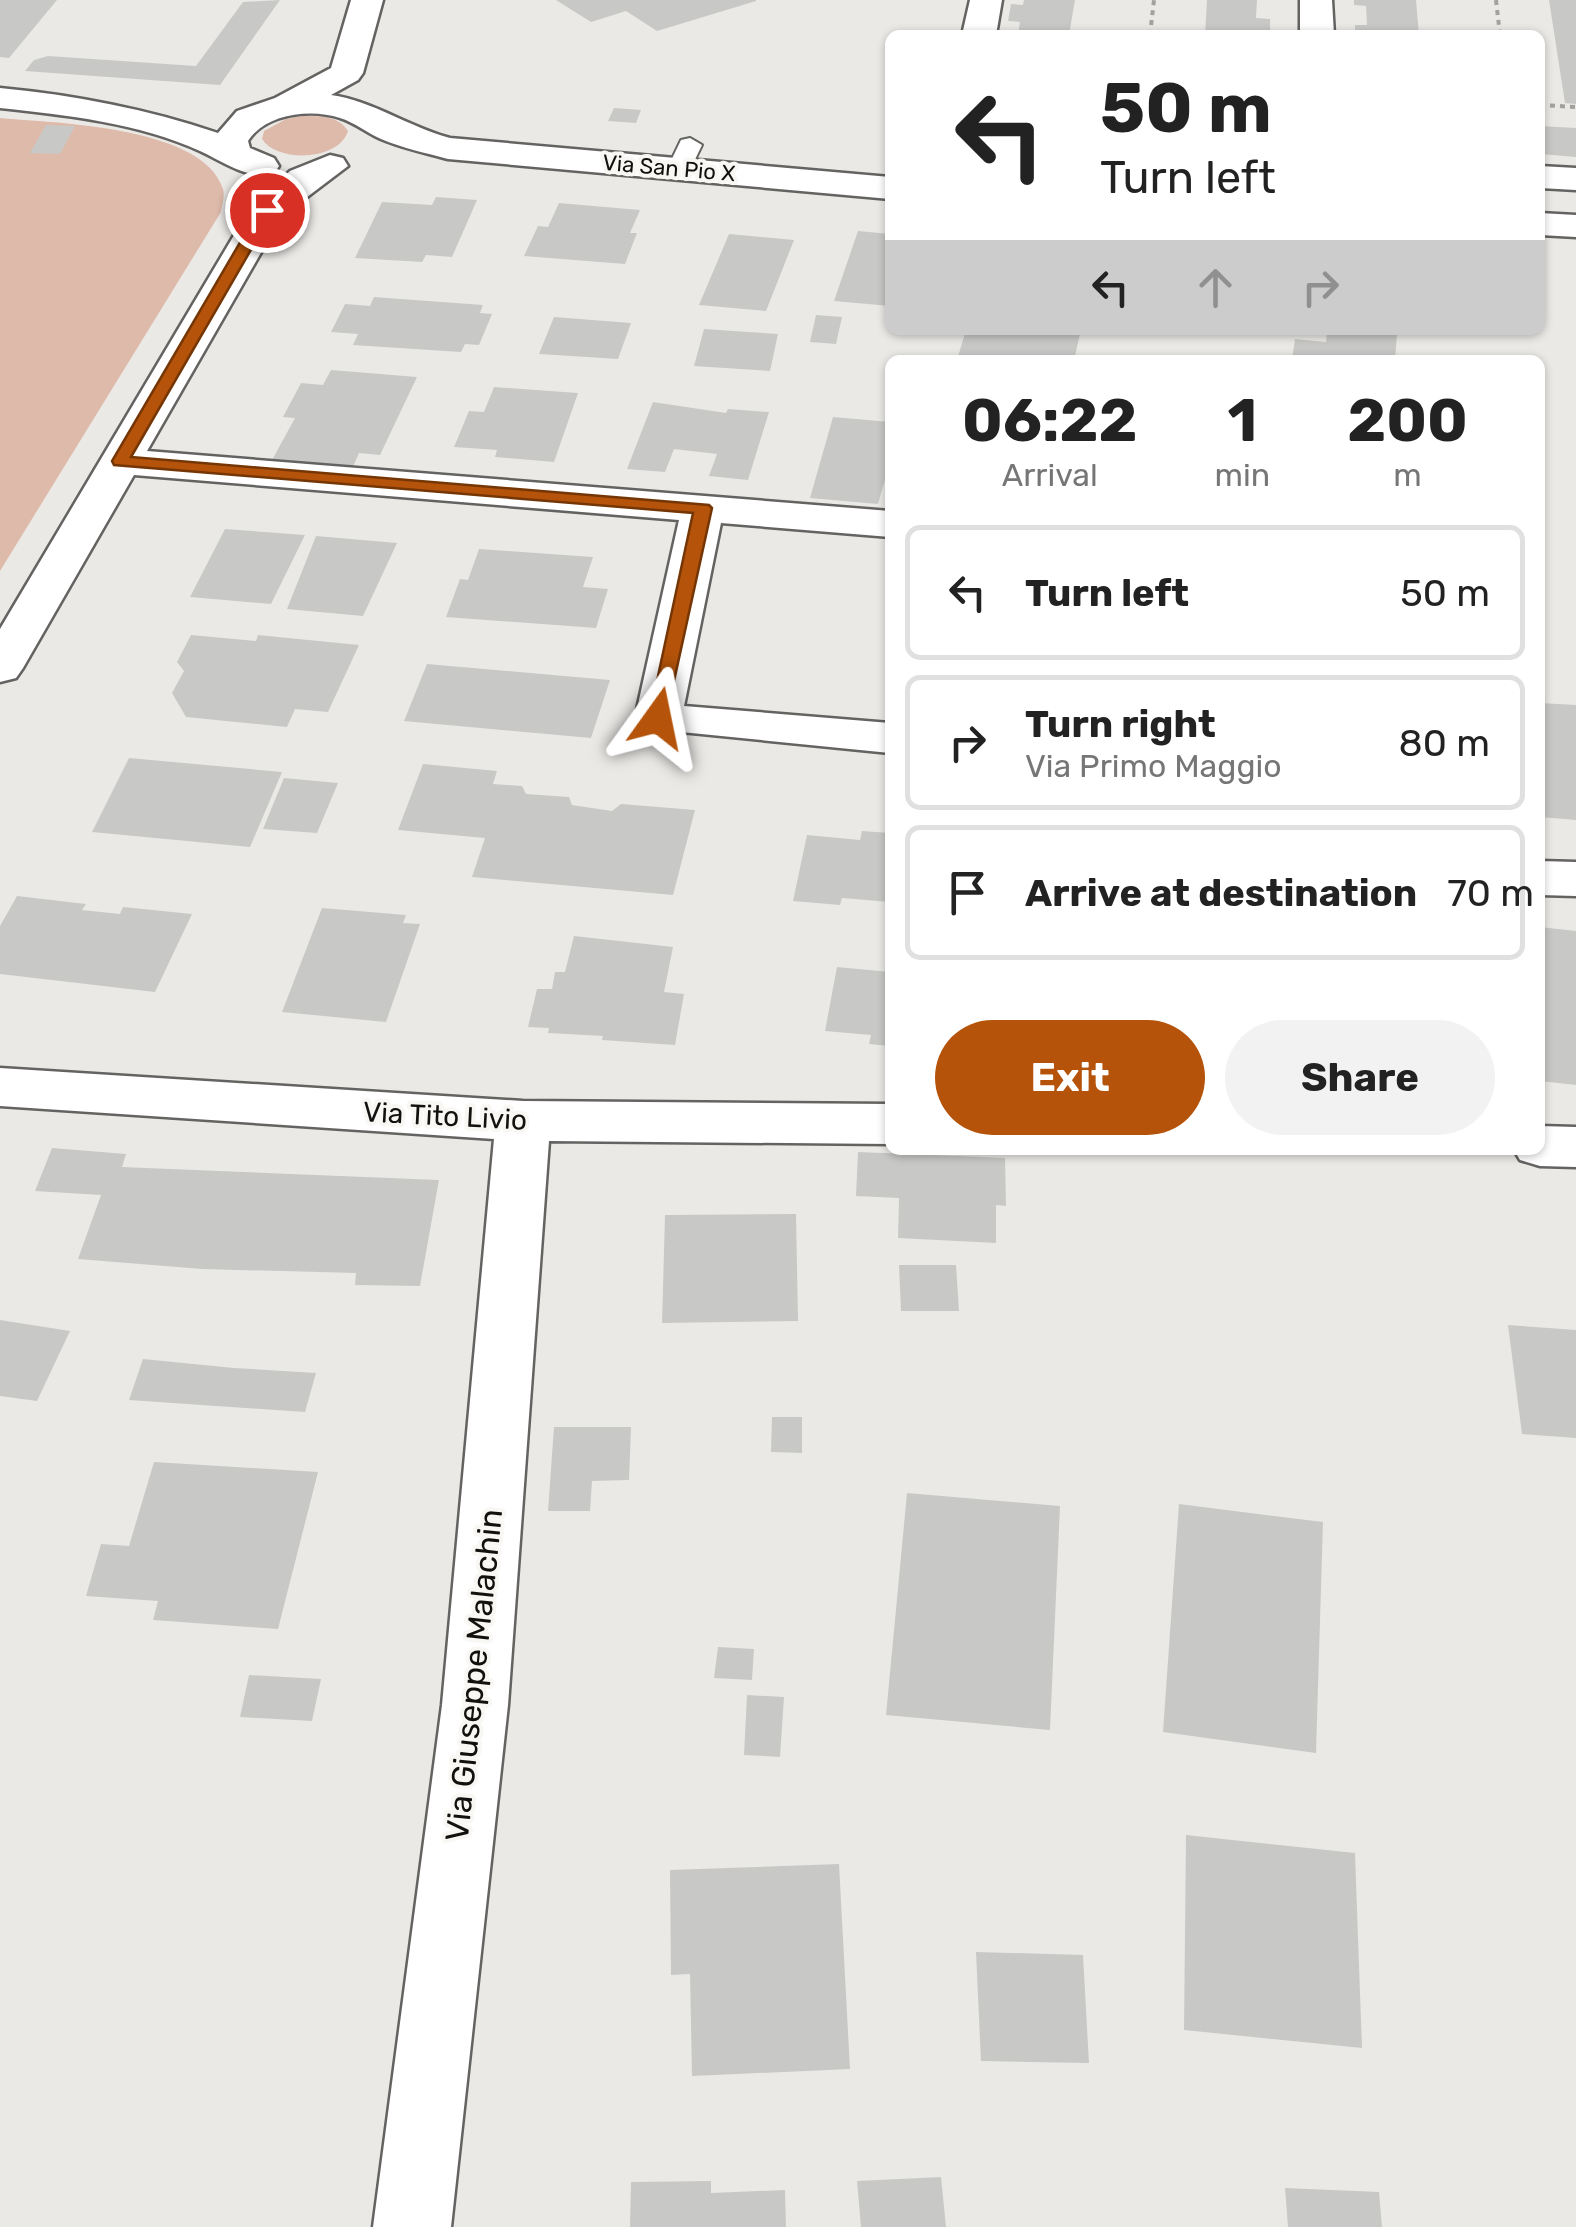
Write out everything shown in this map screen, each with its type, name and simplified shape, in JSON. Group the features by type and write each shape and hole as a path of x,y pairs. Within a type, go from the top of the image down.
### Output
{"street":[{"path":"0,668 272,203 303,179 352,162 373,144 377,132 348,94 346,73 367,0"},
{"path":"980,30 986,0"},
{"path":"1316,0 1317,30"},
{"path":"272,203 230,141 235,129 249,118 285,106 346,73"},
{"path":"0,98 62,104 172,130 242,157"},
{"name":"Via San Pio X","path":"285,106 344,107 448,148"},
{"name":"Via San Pio X","path":"242,157 288,170 448,148 685,157 885,187"},
{"path":"1545,177 1576,179"},
{"path":"1545,224 1576,226"},
{"path":"120,461 885,524"},
{"path":"703,508 658,718 885,738"},
{"path":"1545,878 1576,879"},
{"name":"Via Tito Livio","path":"0,1086 522,1121 885,1124"},
{"name":"Via Giuseppe Malachin","path":"412,2227 475,1705 522,1121"},
{"path":"1545,1146 1576,1147"}],"path":[{"path":"1151,30 1154,0"},
{"path":"1496,0 1499,30"},
{"path":"1545,105 1576,107"}],"shaded area":[{"path":"0,118 89,126 158,140 188,152 210,168 224,194 221,212 0,571"},
{"path":"286,119 334,119 348,131 333,148 307,155 280,152 262,139 264,131"}],"building":[{"path":"0,0 57,0 9,58 0,57"},
{"path":"280,0 220,85 25,71 34,60 48,56 196,66 243,2"},
{"path":"556,0 756,1 657,31 626,11 591,22"},
{"path":"1024,0 1075,0 1070,30 1019,30 1020,22 1008,21 1011,4 1023,5"},
{"path":"1207,0 1257,0 1256,18 1270,19 1270,30 1205,30"},
{"path":"1354,0 1416,0 1419,30 1355,30 1355,25 1367,25 1366,6 1354,5"},
{"path":"1549,0 1576,0 1576,104 1565,103"},
{"path":"614,108 641,110 636,123 608,121"},
{"path":"46,125 75,126 60,154 30,153"},
{"path":"1545,126 1576,128 1576,157 1545,154"},
{"path":"436,197 477,200 452,257 426,255 422,262 355,258 382,202 432,205"},
{"path":"559,203 640,210 630,233 637,233 625,264 524,256 538,226 548,227"},
{"path":"858,231 885,234 885,306 834,301"},
{"path":"729,234 794,240 766,311 699,305"},
{"path":"374,297 483,305 480,313 492,314 479,345 465,344 461,352 353,345 358,334 331,332 345,304 370,306"},
{"path":"816,315 842,317 836,344 810,342"},
{"path":"554,317 631,323 618,359 539,354"},
{"path":"704,329 778,334 770,371 694,366"},
{"path":"964,335 1080,335 1075,355 958,355"},
{"path":"1327,335 1397,335 1395,355 1293,355 1295,339 1326,342"},
{"path":"331,370 417,377 380,455 359,453 352,469 271,462 295,418 283,417 301,383 323,385"},
{"path":"494,387 578,393 554,462 495,457 497,450 454,447 469,411 484,412"},
{"path":"653,402 726,413 728,409 769,412 748,480 709,476 717,454 674,449 665,472 627,469"},
{"path":"833,417 885,422 885,480 878,504 810,498"},
{"path":"225,529 305,535 271,604 190,597"},
{"path":"316,536 397,543 363,616 287,609"},
{"path":"479,549 593,557 583,587 608,589 596,628 446,617 460,579 468,580"},
{"path":"191,635 256,641 258,635 359,645 328,712 295,709 287,727 186,717 172,693 184,671 177,662"},
{"path":"427,664 610,680 591,738 404,721"},
{"path":"1545,703 1576,705 1576,820 1545,817"},
{"path":"129,758 282,772 250,847 92,832"},
{"path":"423,764 497,771 493,784 522,786 526,794 569,797 572,805 612,811 621,804 695,810 673,895 472,877 485,838 398,830"},
{"path":"284,778 338,783 317,833 263,829"},
{"path":"862,831 885,833 885,902 842,898 840,905 793,901 807,835 860,840"},
{"path":"17,896 86,904 82,910 120,914 123,907 192,914 155,992 0,974 0,926"},
{"path":"322,908 406,915 403,923 420,924 386,1022 282,1012"},
{"path":"1545,928 1576,931 1576,1085 1545,1082"},
{"path":"574,936 673,947 664,992 684,994 675,1045 602,1040 603,1036 548,1033 549,1028 528,1027 537,989 552,989 555,972 565,972"},
{"path":"837,967 885,972 885,1046 869,1044 871,1035 825,1031"},
{"path":"52,1148 126,1154 122,1167 439,1180 420,1286 355,1285 356,1273 202,1269 78,1259 101,1195 35,1191"},
{"path":"858,1152 1005,1158 1006,1206 996,1205 996,1243 898,1238 899,1198 856,1196"},
{"path":"796,1214 798,1321 662,1323 665,1215"},
{"path":"899,1265 956,1265 959,1311 901,1311"},
{"path":"0,1320 70,1331 37,1401 0,1396"},
{"path":"1508,1325 1576,1330 1576,1438 1522,1434"},
{"path":"143,1359 316,1373 305,1412 129,1400"},
{"path":"772,1417 802,1417 802,1453 771,1452"},
{"path":"554,1427 631,1427 629,1480 592,1481 590,1511 548,1511"},
{"path":"154,1462 318,1472 278,1629 153,1620 158,1601 86,1596 101,1544 129,1546"},
{"path":"907,1493 1060,1506 1050,1730 886,1715"},
{"path":"1179,1504 1323,1522 1316,1753 1163,1732"},
{"path":"718,1647 754,1649 752,1680 714,1678"},
{"path":"249,1675 321,1679 312,1721 240,1717"},
{"path":"747,1695 784,1697 780,1757 744,1755"},
{"path":"1186,1835 1355,1853 1362,2048 1184,2030"},
{"path":"839,1864 850,2069 692,2076 690,1974 671,1975 670,1870"},
{"path":"976,1952 1083,1955 1089,2063 981,2061"},
{"path":"941,2177 946,2227 861,2227 857,2181"},
{"path":"711,2181 711,2193 785,2190 786,2227 630,2227 631,2182"},
{"path":"1285,2188 1379,2192 1382,2227 1288,2227"}],"route":[{"path":"267,210 120,461 703,508 658,718"}]}
